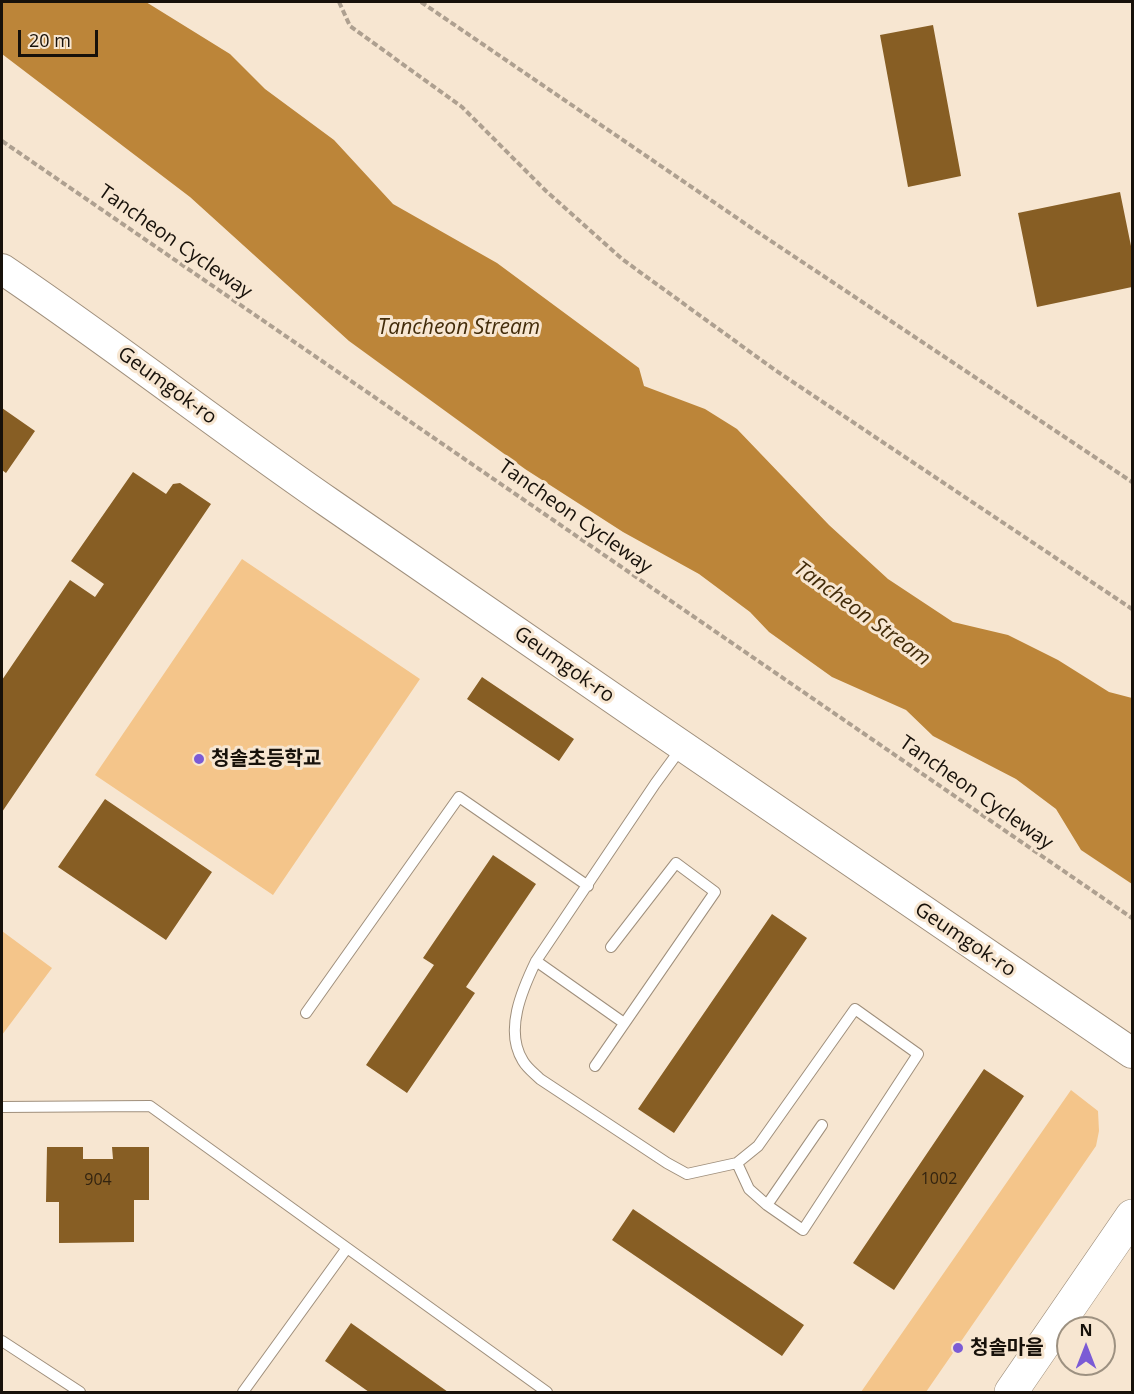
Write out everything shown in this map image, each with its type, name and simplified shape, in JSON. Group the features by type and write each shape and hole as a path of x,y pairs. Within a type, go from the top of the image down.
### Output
{"main road":[{"name":"Geumgok-ro","path":"2,269 323,498 682,747 1132,1053"},
{"path":"1011,1392 1132,1216"}],"lane":[{"path":"682,747 536,961 524,985 516,1013 516,1045 524,1063 540,1079 687,1174 736,1163 758,1146 855,1009 918,1054 803,1230 767,1205 749,1189 736,1163"},
{"path":"306,1013 459,797 588,886"},
{"path":"594,1066 715,892 676,863 611,947"},
{"path":"536,961 624,1023"},
{"path":"2,1107 150,1106 547,1392"},
{"path":"767,1205 822,1125"},
{"path":"243,1392 347,1248"},
{"path":"2,1341 80,1392"}],"path":[{"path":"339,2 350,26 462,107 546,191 622,260 775,370 1132,609"},
{"path":"422,2 756,231 1132,482"},
{"name":"Tancheon Cycleway","path":"2,141 1132,918"}],"shaded area":[{"path":"242,559 420,679 273,895 95,775"},
{"path":"2,931 52,968 2,1035"},
{"path":"1071,1090 1098,1111 1099,1131 1096,1146 926,1392 861,1392"}],"water":[{"name":"Tancheon Stream","path":"2,2 146,2 230,54 265,89 334,140 393,204 497,263 639,368 644,386 705,409 737,429 829,525 888,579 953,622 1008,635 1058,660 1109,692 1132,698 1132,884 1081,850 1056,809 1016,779 933,736 906,710 832,677 769,632 750,612 699,574 623,532 525,469 349,341 190,197 2,54"}],"building":[{"path":"933,25 961,176 908,187 880,35"},
{"path":"1120,192 1132,251 1132,287 1037,307 1018,213"},
{"path":"2,408 35,431 6,473 2,470"},
{"path":"133,472 166,494 173,484 180,483 211,504 2,812 2,680 70,580 95,597 104,584 71,561"},
{"path":"482,677 574,739 559,761 467,699"},
{"path":"105,799 212,872 166,940 58,867"},
{"path":"493,855 536,884 466,987 475,993 407,1093 366,1065 434,965 423,958"},
{"path":"772,914 807,938 674,1133 638,1109"},
{"path":"984,1069 1024,1096 894,1290 853,1263"},
{"path":"47,1147 83,1147 83,1159 113,1159 112,1147 149,1147 149,1200 134,1200 134,1242 59,1243 59,1202 46,1202"},
{"path":"633,1209 804,1325 782,1356 612,1240"},
{"path":"351,1323 448,1392 369,1392 325,1361"}],"place":[{"name":"청솔초등학교","path":"199,759"},
{"name":"청솔마을","path":"958,1348"}]}
